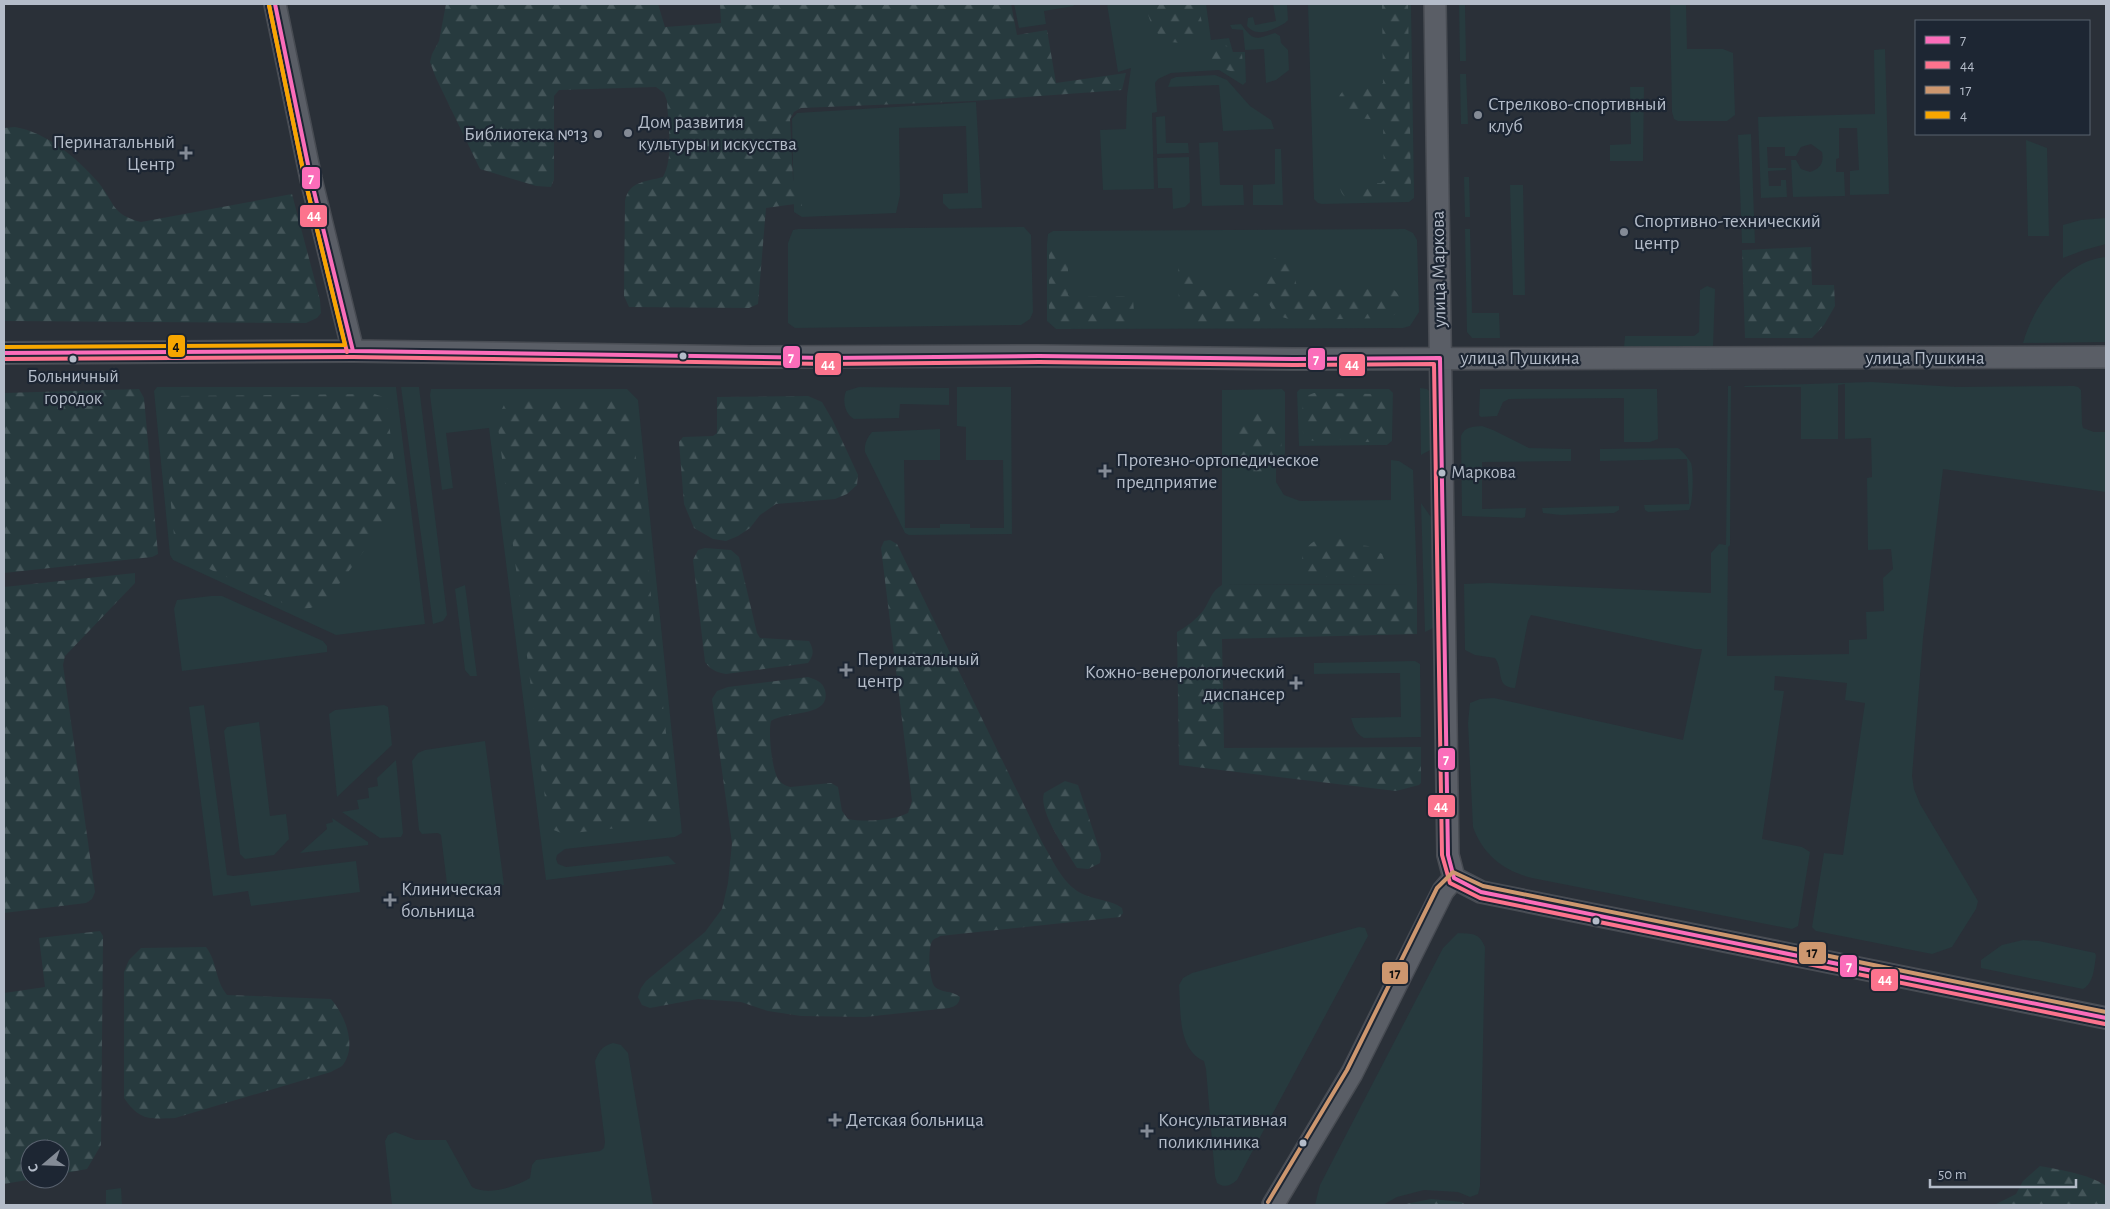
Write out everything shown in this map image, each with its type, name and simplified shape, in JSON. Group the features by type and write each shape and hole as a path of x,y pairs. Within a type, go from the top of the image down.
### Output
{"street":[{"path":"275,4 311,179 353,352"},
{"name":"улица Маркова","path":"1435,4 1448,855 1454,878"},
{"name":"улица Пушкина","path":"4,353 353,352 827,358 1039,356 1294,359 2106,357"},
{"path":"1273,1205 1352,1074 1443,892 1454,878 1482,892 2106,1018"}],"green space":[{"path":"446,4 658,4 665,27 721,23 720,4 1011,4 1017,35 1047,30 1056,83 1126,73 1122,90 972,101 801,108 794,112 790,119 793,179 802,201 802,206 795,204 766,208 758,304 749,308 629,307 624,296 625,201 627,194 634,186 663,177 666,169 670,140 667,101 664,93 656,87 559,90 554,96 554,179 551,187 536,186 480,169 430,62 439,41"},
{"path":"1014,4 1073,4 1074,6 1044,11 1046,24 1019,28"},
{"path":"1107,4 1206,4 1211,40 1229,38 1233,52 1245,52 1246,82 1243,85 1219,70 1171,73 1158,79 1155,83 1157,112 1152,113 1154,189 1103,190 1100,130 1126,129 1127,96 1131,68 1118,72"},
{"path":"1146,4 1198,4 1202,21 1201,31 1198,36 1188,41 1175,43 1164,39 1152,25"},
{"path":"1273,4 1287,4 1288,20 1285,23 1265,32 1255,32 1247,26 1248,18 1253,17 1255,25 1276,21"},
{"path":"1308,4 1411,4 1414,198 1409,202 1322,204 1314,199"},
{"path":"1382,4 1408,4 1411,191 1407,198 1354,201 1345,197 1340,188 1344,185 1381,183 1384,180 1383,123 1381,120 1345,117 1339,110 1338,99 1346,88 1380,86 1383,83"},
{"path":"1459,4 1465,4 1466,61 1460,61"},
{"path":"1670,4 1686,4 1687,49 1723,49 1733,53 1735,115 1727,121 1678,121 1674,119 1672,112"},
{"path":"1241,24 1255,38 1275,33 1280,36 1281,43 1288,50 1289,70 1276,80 1266,83 1264,49 1245,50 1243,30 1232,29 1230,25"},
{"path":"1214,43 1224,43 1234,54 1242,54 1243,67 1236,72 1211,64 1207,60 1206,55 1208,49"},
{"path":"1885,49 1889,194 1850,195 1850,171 1859,170 1857,128 1839,128 1839,158 1836,159 1836,172 1844,172 1845,196 1793,197 1791,160 1796,160 1801,169 1810,172 1817,169 1822,162 1822,152 1811,144 1801,147 1796,156 1785,156 1785,147 1767,147 1768,168 1786,168 1786,170 1768,171 1769,186 1781,186 1781,180 1786,180 1787,197 1761,198 1758,117 1875,114 1874,50"},
{"path":"1460,74 1466,74 1468,124 1461,124"},
{"path":"1215,75 1227,80 1250,106 1271,120 1274,129 1223,131 1219,85 1168,87 1171,79 1176,77"},
{"path":"1630,87 1644,87 1643,161 1610,161 1610,145 1631,144"},
{"path":"976,102 982,208 949,209 943,203 943,194 968,193 966,126 899,128 900,195 896,213 802,217 794,212 792,119 797,113"},
{"path":"1165,116 1166,143 1188,143 1189,153 1157,154 1156,117"},
{"path":"15,127 38,134 71,155 98,182 118,211 131,219 141,222 292,194 320,300 321,313 317,318 306,323 4,321 4,128"},
{"path":"1751,134 1755,243 1742,243 1738,135"},
{"path":"2026,140 2047,148 2049,236 2028,236"},
{"path":"1218,142 1220,185 1243,185 1244,205 1202,206 1199,143"},
{"path":"1275,149 1281,149 1283,205 1253,205 1253,185 1275,184"},
{"path":"1189,157 1190,202 1185,207 1173,209 1172,188 1158,188 1157,158"},
{"path":"1464,177 1469,177 1470,217 1465,217"},
{"path":"1510,185 1523,185 1525,295 1513,295"},
{"path":"2106,218 2106,244 2063,258 2063,225 2081,220"},
{"path":"1024,227 1031,235 1033,312 1030,319 1021,325 795,328 788,323 788,243 793,230"},
{"path":"1405,229 1413,233 1417,240 1419,312 1410,326 1403,328 1056,329 1047,321 1047,244 1048,234 1053,231"},
{"path":"1465,229 1470,229 1472,313 1499,313 1500,338 1472,338 1467,332"},
{"path":"1056,245 1066,249 1068,254 1068,295 1071,297 1130,296 1133,300 1134,311 1128,320 1123,323 1099,326 1067,326 1054,323 1049,310 1049,252"},
{"path":"1811,247 1812,285 1834,285 1835,306 1824,325 1812,338 1745,338 1742,250"},
{"path":"1286,257 1294,267 1297,290 1393,289 1401,302 1399,310 1387,318 1295,320 1279,316 1267,298 1265,282 1267,266 1270,260"},
{"path":"2106,257 2106,342 2023,343 2034,315 2064,276 2091,260"},
{"path":"1181,260 1189,261 1196,290 1249,290 1258,294 1263,310 1259,323 1253,325 1196,325 1185,319 1179,309 1178,264"},
{"path":"1707,286 1715,289 1713,347 1710,350 1627,350 1624,347 1625,336 1694,336 1699,332 1700,290"},
{"path":"1871,382 1957,387 2074,386 2081,390 2083,428 2094,432 2106,432 2106,492 1943,469 1923,638 1912,776 1914,789 1920,804 1978,901 1976,909 1952,947 1932,954 1816,931 1812,927 1824,853 1843,855 1865,703 1845,700 1847,683 1775,676 1774,690 1784,691 1762,839 1802,847 1810,852 1798,926 1792,929 1532,878 1512,871 1496,860 1482,846 1473,827 1468,723 1470,703 1480,699 1494,698 1683,740 1702,649 1531,615 1528,621 1515,688 1509,687 1502,681 1495,658 1475,655 1465,650 1464,584 1489,583 1711,593 1711,553 1719,544 1726,545 1728,386 1731,386 1727,656 1849,654 1849,640 1867,639 1866,612 1884,611 1883,578 1893,569 1891,549 1868,550 1867,478 1872,477 1871,438 1845,439 1845,384 1838,385 1838,439 1801,439 1801,387 1744,386"},
{"path":"157,387 396,387 425,624 336,635 173,560 170,555 154,391"},
{"path":"401,387 419,387 447,615 443,621 433,624"},
{"path":"859,387 949,388 949,405 900,404 899,418 854,419 846,411 845,395 846,391"},
{"path":"957,387 1011,387 1012,534 909,535 905,533 865,452 866,441 872,432 940,429 940,460 904,460 905,528 940,528 940,524 970,524 970,528 1004,528 1003,460 966,460 966,427 957,426"},
{"path":"1420,388 1427,389 1431,393 1432,449 1421,455"},
{"path":"139,389 144,398 158,554 152,557 4,573 4,393"},
{"path":"431,389 627,389 638,400 682,833 675,837 565,849 557,855 556,859 558,864 566,867 668,856 676,864 546,880 489,428 446,433 453,488 442,490 430,395"},
{"path":"1282,389 1285,392 1285,454 1279,459 1276,467 1276,482 1284,495 1300,501 1391,500 1391,460 1399,461 1413,470 1417,584 1222,585 1222,390"},
{"path":"1300,389 1389,389 1393,393 1392,441 1387,445 1299,446 1297,392"},
{"path":"1480,389 1657,389 1658,439 1650,442 1624,442 1624,398 1509,399 1503,402 1497,416 1481,417 1479,415"},
{"path":"1314,393 1375,394 1383,402 1388,414 1385,438 1368,442 1336,439 1309,440 1302,430 1301,416 1306,396"},
{"path":"374,394 384,397 386,400 398,493 396,508 325,603 310,608 296,609 183,557 175,546 162,410 166,401 176,396"},
{"path":"808,396 822,402 833,421 858,475 857,485 847,494 835,499 776,504 760,515 750,528 726,541 713,539 694,528 684,504 679,442 683,437 713,436 717,433 717,397"},
{"path":"514,400 613,400 624,405 631,417 674,806 671,816 661,823 564,834 551,829 548,822 497,419 505,403"},
{"path":"1254,406 1261,407 1273,416 1278,422 1282,436 1280,451 1274,462 1264,479 1258,480 1248,476 1242,465 1239,450 1239,427 1241,421 1244,415"},
{"path":"1482,426 1529,448 1571,449 1571,461 1482,462 1482,509 1526,508 1525,517 1462,516 1461,436 1467,429"},
{"path":"1678,448 1687,457 1692,467 1692,495 1689,510 1648,512 1645,510 1644,505 1689,504 1687,459 1600,461 1600,449"},
{"path":"1421,503 1433,520 1435,627 1425,632"},
{"path":"1619,506 1619,510 1614,513 1561,515 1543,513 1542,508"},
{"path":"1324,536 1368,546 1382,554 1387,567 1372,574 1362,576 1313,576 1303,564 1303,553 1306,548"},
{"path":"890,540 897,544 1043,844 1056,866 1065,880 1078,891 1090,897 1118,905 1122,908 1123,913 1120,917 940,936 931,943 929,956 930,971 933,984 937,989 960,997 957,1004 949,1008 865,1017 801,1016 768,1011 741,1002 698,999 650,1008 642,1005 638,997 646,981 705,932 722,909 728,883 732,843 712,699 717,691 728,687 808,677 818,681 825,690 825,699 822,705 807,712 771,721 771,749 778,779 782,784 790,787 831,783 838,787 842,811 848,819 878,820 894,818 908,813 912,801 881,548 884,541"},
{"path":"705,548 731,550 739,557 757,633 760,638 809,641 813,652 808,663 726,674 714,670 707,665 705,662 693,560 698,550"},
{"path":"135,573 135,583 65,656 63,665 95,892 92,899 86,903 4,913 4,587"},
{"path":"1417,584 1417,634 1222,639 1224,748 1421,747 1421,783 1419,785 1396,791 1179,765 1177,632 1203,611 1218,587 1222,585"},
{"path":"465,585 477,676 470,676 465,670 455,589"},
{"path":"222,596 323,641 327,646 327,652 182,671 174,609 177,600"},
{"path":"1415,661 1420,664 1421,737 1364,738 1357,732 1351,718 1401,717 1400,673 1314,674 1314,663"},
{"path":"204,705 227,875 233,876 356,861 360,892 251,906 248,891 213,896 189,707"},
{"path":"384,705 388,707 392,745 337,797 329,714 335,710"},
{"path":"259,722 270,816 286,814 289,839 274,855 245,859 240,854 224,731 227,727"},
{"path":"485,741 504,885 448,892 441,835 438,833 422,834 419,830 412,761 418,753 425,750"},
{"path":"396,760 403,833 401,837 380,838 342,812 359,809 357,800 369,798 368,788 378,786 377,778"},
{"path":"1065,781 1078,785 1101,854 1100,863 1088,869 1077,868 1054,831 1045,810 1044,793"},
{"path":"332,818 368,842 368,845 300,853 327,829 326,824 333,822"},
{"path":"1359,927 1365,928 1368,936 1237,1180 1227,1186 1217,1183 1206,1069 1204,1061 1189,1048 1185,1038 1182,1028 1179,985 1183,978 1192,973"},
{"path":"100,931 103,936 101,1145 87,1169 70,1172 70,1139 20,1139 20,1181 4,1184 4,993 45,987 39,938"},
{"path":"1458,933 1478,936 1485,947 1480,1186 1478,1194 1470,1197 1458,1192 1424,1190 1397,1197 1383,1205 1315,1205 1320,1185 1443,948"},
{"path":"2023,940 2039,941 2095,953 2094,970 2087,986 2083,989 1981,968 1981,960 2002,945"},
{"path":"206,947 213,959 220,983 227,995 331,999 341,1014 348,1031 349,1050 342,1066 331,1072 175,1118 158,1119 146,1117 135,1111 124,1098 124,972 129,960 141,948"},
{"path":"613,1043 621,1045 628,1053 653,1205 392,1205 385,1141 388,1135 395,1132 416,1140 446,1140 472,1187 486,1191 509,1187 530,1178 532,1165 536,1160 600,1151 604,1148 605,1142 595,1061 601,1049"},
{"path":"2040,1166 2091,1178 2106,1186 2106,1205 1981,1205 1996,1204 2016,1194 2023,1181"},
{"path":"121,1188 122,1205 106,1205 106,1190"},
{"path":"1431,1199 1461,1202 1466,1205 1401,1205"}],"transit line":[{"name":"7","path":"275,4 311,179 353,351"},
{"name":"44","path":"269,5 305,180 347,352"},
{"name":"4","path":"4,347 345,345 305,180 269,5"},
{"name":"7","path":"4,353 353,351 827,358 1039,356 1294,359 1440,358 1448,855 1454,878 1481,892 2106,1018"},
{"name":"44","path":"4,359 353,357 827,364 1039,362 1294,365 1434,364 1442,855 1450,883 1480,898 2105,1024"},
{"name":"17","path":"1268,1202 1347,1070 1437,888 1453,872 1483,886 2106,1012"}],"place":[{"name":"Стрелково-спортивный клуб","path":"1478,115"},
{"name":"Дом развития культуры и искусства","path":"628,133"},
{"name":"Библиотека №13","path":"598,134"},
{"name":"Перинатальный Центр","path":"186,153"},
{"name":"Спортивно-технический центр","path":"1624,232"},
{"name":"Больничный городок","path":"73,359"},
{"name":"Протезно-ортопедическое предприятие","path":"1105,471"},
{"name":"Маркова","path":"1442,473"},
{"name":"Перинатальный центр","path":"846,670"},
{"name":"Кожно-венерологический диспансер","path":"1296,683"},
{"name":"Клиническая больница","path":"390,900"},
{"name":"Детская больница","path":"835,1120"},
{"name":"Консультативная поликлиника","path":"1147,1131"}]}
